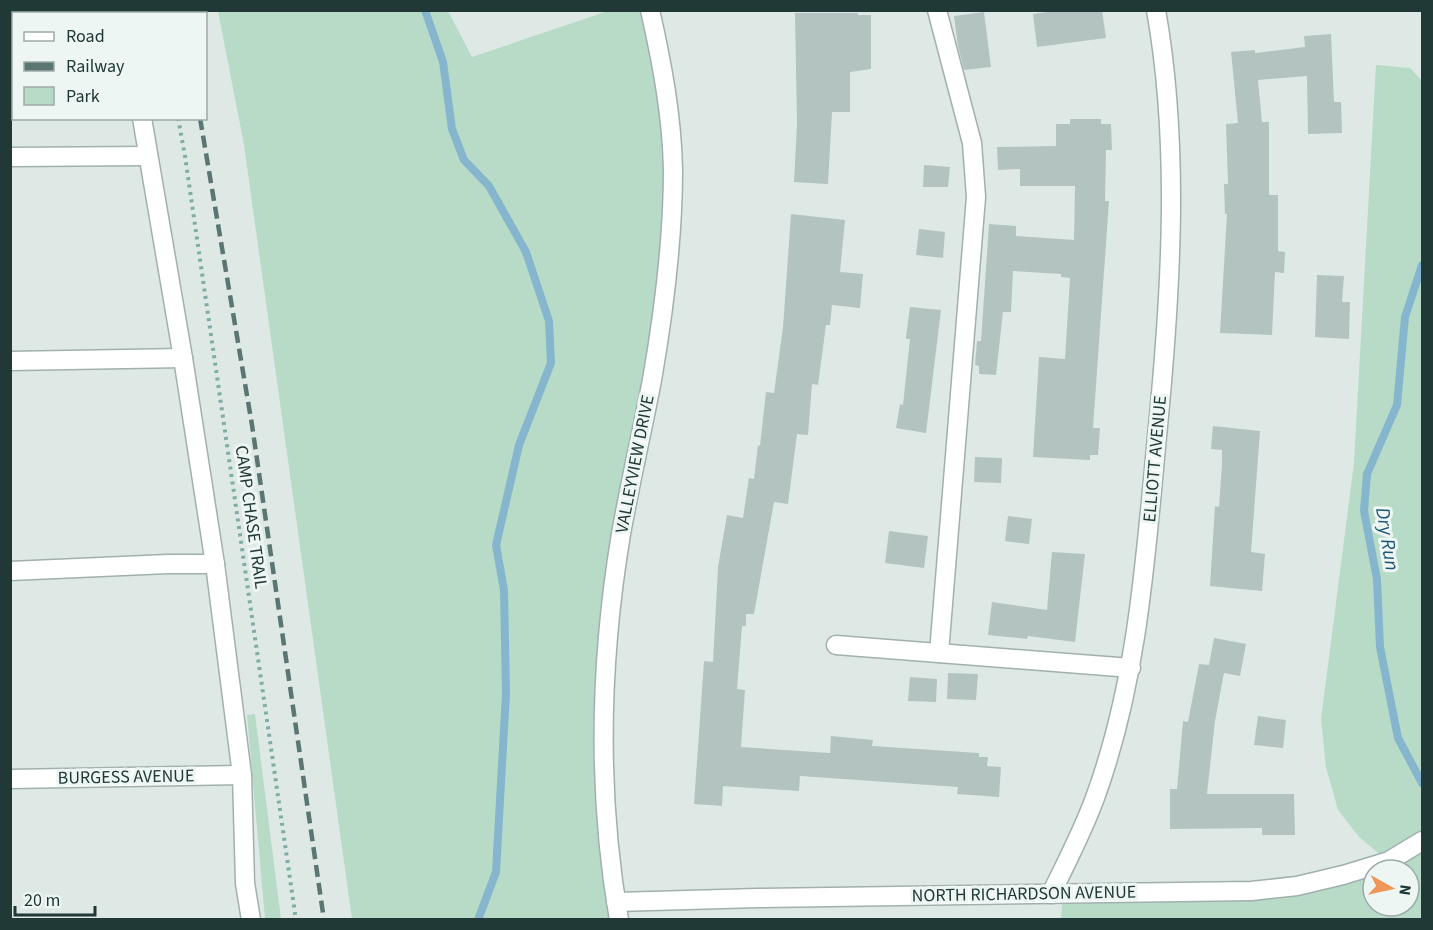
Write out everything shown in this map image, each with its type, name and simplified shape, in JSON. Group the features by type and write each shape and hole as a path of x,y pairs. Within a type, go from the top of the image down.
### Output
{"street":[{"name":"VALLEYVIEW DRIVE","path":"618,911 608,829 604,754 608,643 621,535 662,318 672,213 673,169 670,119 663,68 650,10"},
{"path":"937,10 972,143 976,197 939,653"},
{"name":"ELLIOTT AVENUE","path":"1051,894 1096,796 1111,750 1131,668 1140,613 1163,370 1170,227 1168,109 1156,10"},
{"path":"142,120 215,564 242,775 246,883 250,920"},
{"path":"10,157 148,156"},
{"path":"10,361 183,358"},
{"path":"10,571 215,564"},
{"path":"836,645 1131,668"},
{"name":"BURGESS AVENUE","path":"10,779 242,775"},
{"name":"NORTH RICHARDSON AVENUE","path":"618,911 758,898 1251,891 1297,886 1343,875 1389,861 1422,841"}],"path":[{"name":"CAMP CHASE TRAIL","path":"178,120 296,920"}],"green space":[{"path":"218,11 448,11 472,57 608,11 650,11 672,213 608,643 619,919 352,919 244,145"},
{"path":"1376,65 1410,68 1422,81 1422,919 1061,920 1063,894 1251,891 1361,867 1361,918 1421,918 1421,858 1384,858 1359,837 1338,810 1326,767 1321,719 1354,463"},
{"path":"255,714 281,919 265,919 247,715"}],"building":[{"path":"1061,10 1102,10 1106,38 1037,47 1033,14"},
{"path":"984,12 991,67 964,70 954,16"},
{"path":"795,13 871,15 871,69 850,72 850,112 832,112 828,184 794,182 797,124"},
{"path":"1331,34 1334,102 1341,102 1342,133 1308,134 1307,76 1258,80 1262,122 1269,122 1269,195 1278,195 1278,251 1285,252 1284,273 1275,272 1272,335 1220,333 1227,214 1225,214 1224,184 1228,184 1226,124 1238,123 1231,52 1255,50 1255,53 1305,47 1304,36"},
{"path":"1070,119 1101,119 1101,124 1111,124 1112,150 1106,150 1105,201 1109,201 1093,428 1100,428 1098,455 1090,455 1090,460 1033,457 1039,357 1065,359 1070,278 1061,277 1061,274 1013,271 1011,312 1003,312 996,375 979,374 979,366 975,365 977,341 981,341 989,224 1016,226 1016,236 1074,240 1075,186 1020,186 1020,169 998,170 997,147 1056,146 1056,124 1070,124"},
{"path":"924,165 950,167 948,187 923,187"},
{"path":"791,214 845,220 840,272 863,274 860,308 832,305 830,325 826,325 818,385 812,384 808,435 797,434 788,504 774,502 754,614 746,614 746,626 742,626 737,689 745,690 741,747 830,753 831,736 873,740 872,746 979,753 979,757 988,757 987,766 1001,767 999,797 957,794 958,787 800,776 799,791 723,786 722,806 694,804 704,661 713,662 718,567 727,515 743,518 749,478 754,479 766,392 774,393 783,327"},
{"path":"919,229 945,232 943,258 916,255"},
{"path":"1317,275 1344,276 1342,302 1350,302 1349,339 1315,337"},
{"path":"910,307 941,310 926,433 896,428 900,404 903,405 910,339 906,339"},
{"path":"1213,426 1260,431 1251,552 1265,554 1262,591 1210,586 1215,506 1219,507 1222,464 1222,450 1211,449"},
{"path":"975,457 1002,458 1001,483 974,482"},
{"path":"1008,516 1032,519 1029,544 1005,541"},
{"path":"889,531 928,536 924,568 885,563"},
{"path":"1052,552 1085,554 1075,642 1028,636 1027,639 988,635 992,602 1047,610"},
{"path":"1214,638 1246,644 1240,676 1224,673 1215,721 1207,794 1294,794 1295,835 1262,835 1262,828 1170,829 1170,789 1177,789 1183,721 1188,722 1199,664 1209,665"},
{"path":"948,673 978,674 976,700 947,699"},
{"path":"910,677 937,679 936,702 908,701"},
{"path":"1258,716 1286,720 1283,748 1254,745"}],"waterway":[{"path":"425,10 443,62 452,129 464,160 489,186 526,252 549,321 551,363 519,445 496,545 504,590 506,693 496,872 478,920"},
{"name":"Dry Run","path":"1422,265 1405,317 1397,405 1367,474 1364,511 1377,579 1380,647 1398,738 1422,783"}],"railway":[{"path":"200,120 252,425 324,920"}]}
